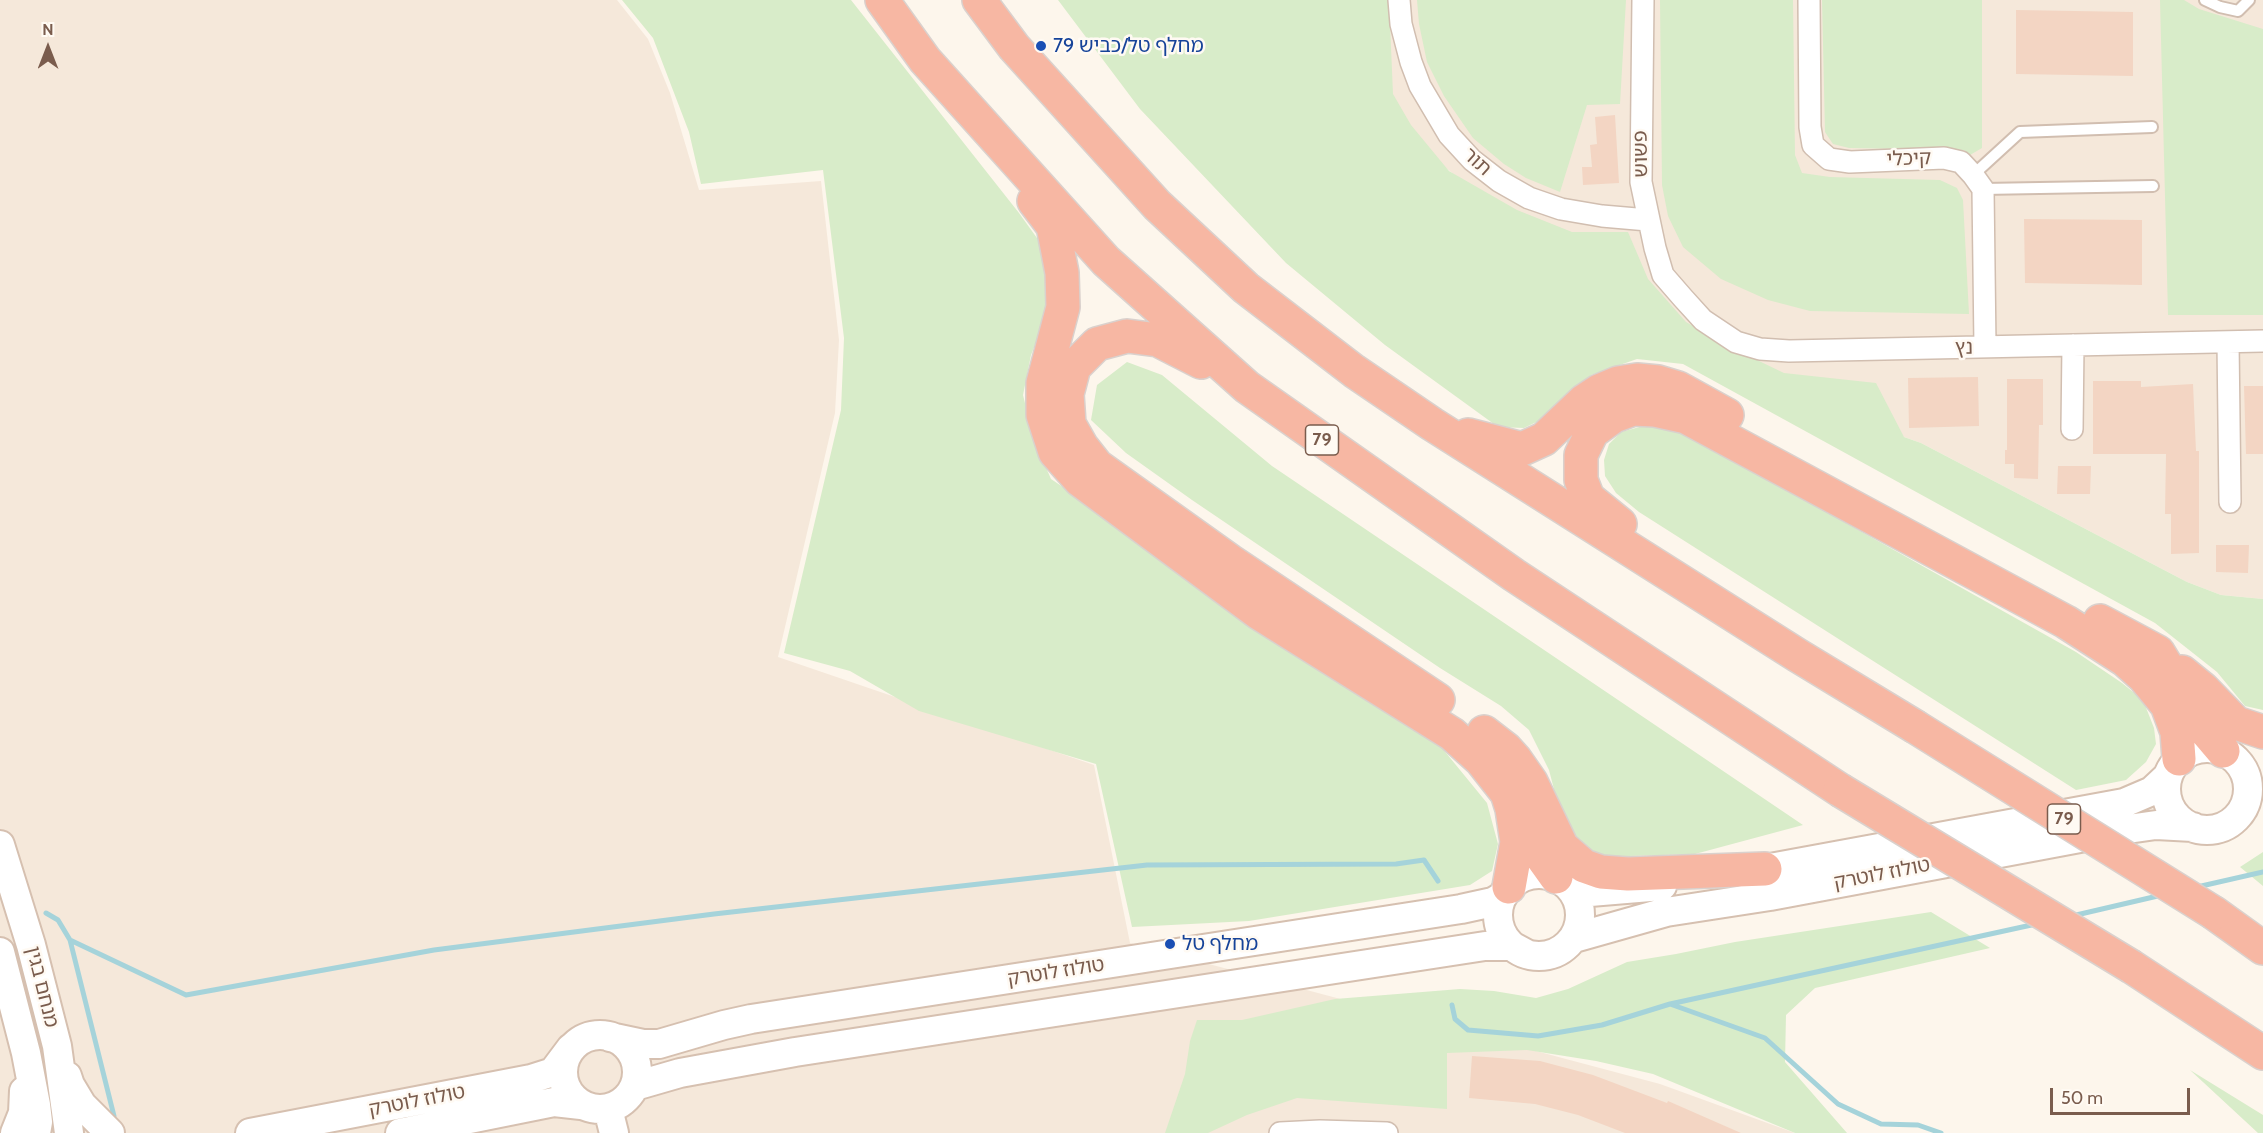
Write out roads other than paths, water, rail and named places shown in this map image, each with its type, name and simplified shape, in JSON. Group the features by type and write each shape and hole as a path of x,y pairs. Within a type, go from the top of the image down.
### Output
{"highway":[{"name":"79","path":"882,0 925,60 1106,261 1247,387 1514,574 1840,790 2132,967 2263,1053"},
{"name":"79","path":"980,0 1014,47 1173,220 1246,288 1354,371 1432,424 1797,655 2214,913 2263,948"},
{"path":"968,109 1053,226 1062,273 1063,307 1043,383 1043,415 1055,452 1080,480 1259,613 1452,734 1481,760 1507,794 1512,809 1517,842 1506,892"},
{"path":"1247,387 1158,339 1127,336 1097,345 1074,368 1068,394 1069,424 1082,447 1097,466 1230,561 1506,749 1531,782 1562,847 1584,866 1601,872 1628,874 1765,869"},
{"path":"1432,424 1492,443 1522,449 1544,439 1584,401 1599,391 1618,383 1637,380 1658,382 1678,388 2158,652 2203,689 2236,723 2263,732"},
{"path":"1797,655 1588,498 1581,480 1581,456 1592,432 1614,416 1633,409 1654,410 1686,417 2066,622 2124,660 2144,676 2158,692 2173,719 2178,741 2174,767"},
{"path":"2158,652 2206,731 2226,753"},
{"path":"1484,732 1512,765 1527,805 1534,839 1541,856 1561,881"}],"main road":[{"path":"2226,753 2238,761 2247,780 2246,802 2252,805 2220,828 2206,830 2193,827 2173,812 2168,801 2166,788 2174,767 2200,748 2212,748 2226,753 2251,756 2263,753"},
{"name":"טולוז לוטרק","path":"1561,881 1590,892 1610,892 1707,880 2124,803 2152,791 2174,767"},
{"name":"טולוז לוטרק","path":"1574,938 1666,912 1770,896 2128,829 2156,825 2193,827"},
{"name":"מנחם בגין","path":"0,845 32,945 57,1046 69,1133"},
{"path":"1543,874 1561,881 1575,894 1579,904 1581,916 1574,938 1564,948 1552,954 1539,956 1525,953 1513,946 1504,936 1499,916 1506,892 1519,879 1531,875 1543,874"},
{"name":"טולוז לוטרק","path":"610,1036 644,1044 659,1044 751,1019 1461,909 1493,902 1506,892"},
{"name":"טולוז לוטרק","path":"635,1086 680,1073 795,1052 1485,946 1512,946 1525,953"},
{"name":"מנחם בגין","path":"0,952 26,1053 36,1105 38,1122 36,1133"},
{"path":"589,1036 610,1036 622,1042 633,1056 637,1074 635,1086 628,1096 601,1116 572,1098 566,1089 563,1078 565,1057 571,1048 589,1036"},
{"path":"57,1046 69,1085 82,1105 110,1133"},
{"name":"טולוז לוטרק","path":"250,1133 531,1080 553,1072 571,1048"},
{"path":"15,1133 23,1113 26,1053"},
{"name":"טולוז לוטרק","path":"400,1133 554,1102 601,1116"}],"street":[{"name":"תור","path":"1398,0 1401,24 1420,86 1449,135 1472,160 1509,187 1529,198 1561,209 1602,216 1648,220"},
{"name":"פשוש","path":"1643,0 1641,182 1648,220 1664,275 1683,298"},
{"name":"קיכלי","path":"1809,0 1810,127 1813,146 1829,159 1850,162 1944,158 1961,162 1978,182"},
{"path":"1978,182 1985,347"},
{"name":"נץ","path":"1683,298 1703,320 1736,342 1760,350 2263,341"},
{"path":"2228,342 2230,502"},
{"path":"2072,429 2073,345"},
{"path":"1280,1133 1320,1131 1387,1133"}],"lane":[{"path":"2205,0 2220,7 2238,10 2249,0"},
{"path":"1978,182 2020,132 2152,128"},
{"path":"1978,182 2153,186"}],"waterway":[{"path":"46,913 58,920 70,940 186,995 434,950 714,914 1147,865 1396,864 1424,860 1438,881"},
{"path":"2197,887 2263,872"},
{"path":"2072,916 2162,895"},
{"path":"1670,1004 2036,924"},
{"path":"70,940 114,1116"},
{"path":"1452,1005 1455,1019 1468,1030 1538,1036 1602,1025 1670,1004 1765,1038 1838,1104 1881,1124 1918,1125 1941,1133"}],"place":[{"name":"מחלף טל/כביש 79","path":"1041,46"},
{"name":"מחלף טל","path":"1170,944"}]}
